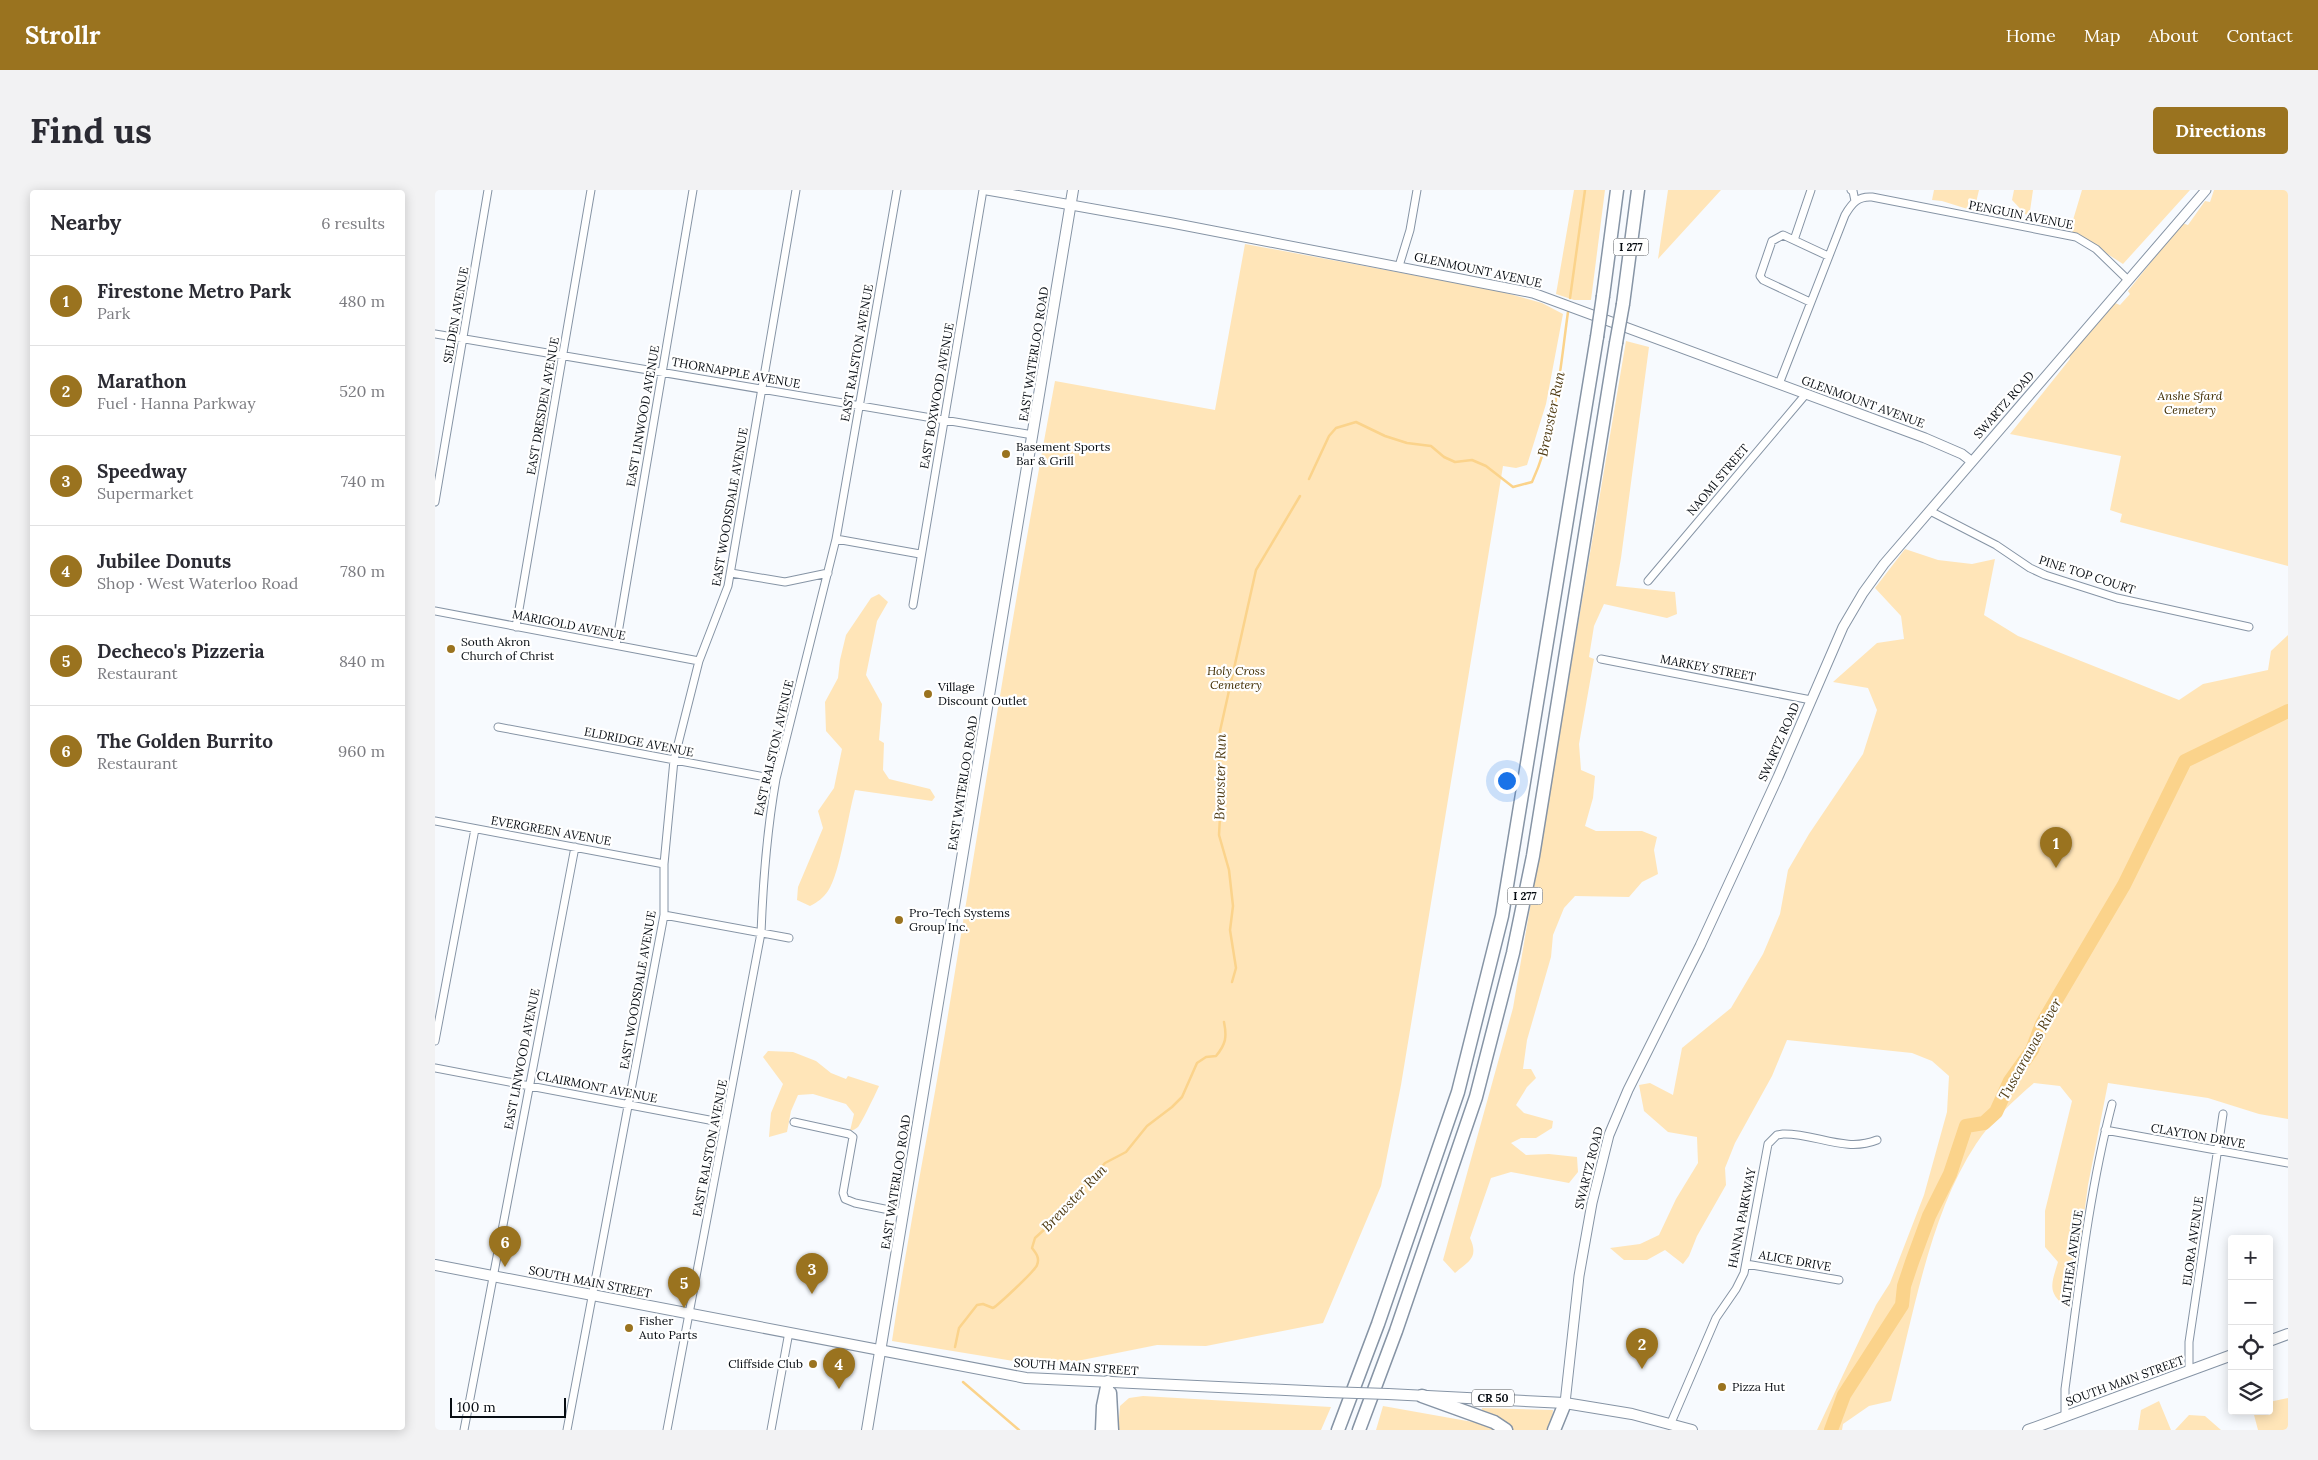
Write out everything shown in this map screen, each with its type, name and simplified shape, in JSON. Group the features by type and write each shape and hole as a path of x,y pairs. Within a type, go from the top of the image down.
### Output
{"highway":[{"name":"I 277","path":"1338,1430 1378,1324 1458,1092 1502,916 1597,336 1617,190"},
{"name":"I 277","path":"1360,1428 1399,1322 1476,1097 1513,953 1533,856 1623,304 1638,190"},
{"path":"1102,1430 1108,1382"},
{"path":"1108,1382 1112,1408 1112,1430"},
{"path":"1421,1396 1494,1422 1506,1430"},
{"path":"1554,1430 1565,1403"},
{"path":"1562,1430 1565,1403"}],"main road":[{"name":"EAST WATERLOO ROAD","path":"867,1430 1073,190"},
{"name":"SOUTH MAIN STREET","path":"435,1266 1026,1378 1565,1403 1632,1414 1692,1430"},
{"path":"2273,1340 2288,1334"},
{"name":"SOUTH MAIN STREET","path":"2028,1430 2228,1356"}],"street":[{"name":"SELDEN AVENUE","path":"435,502 488,190"},
{"name":"EAST DRESDEN AVENUE","path":"516,627 591,190"},
{"name":"EAST LINWOOD AVENUE","path":"616,645 693,190"},
{"name":"EAST WOODSDALE AVENUE","path":"567,1430 664,915 664,864 674,760 699,661 729,586 796,190"},
{"name":"EAST RALSTON AVENUE","path":"667,1430 761,932 764,857 776,779 836,539 897,190"},
{"name":"GLENMOUNT AVENUE","path":"985,190 1399,266 1497,285 1558,301 1925,438 1962,454 1971,461"},
{"name":"EAST BOXWOOD AVENUE","path":"913,605 985,190"},
{"path":"1399,266 1410,230 1417,190"},
{"path":"1794,240 1811,190"},
{"path":"1779,384 1845,215 1855,201 1852,190"},
{"name":"SWARTZ ROAD","path":"1565,1403 1579,1276 1596,1184 1609,1135 1628,1090 1700,946 1843,627 1860,597 1885,564 1971,461 2206,190"},
{"name":"PENGUIN AVENUE","path":"1855,201 1861,198 1872,197 2066,234 2086,242 2096,249 2128,280"},
{"path":"1810,302 1763,280 1760,276 1772,241 1783,235 1828,256"},
{"name":"THORNAPPLE AVENUE","path":"435,334 1033,435"},
{"name":"NAOMI STREET","path":"1648,581 1806,394"},
{"name":"PINE TOP COURT","path":"1930,511 1997,545 2030,568 2045,575 2117,598 2249,627"},
{"path":"836,539 921,554"},
{"path":"731,572 785,582 828,573"},
{"name":"MARIGOLD AVENUE","path":"435,611 699,661"},
{"name":"MARKEY STREET","path":"1601,659 1811,700"},
{"name":"ELDRIDGE AVENUE","path":"497,727 776,779"},
{"name":"EVERGREEN AVENUE","path":"435,821 664,864"},
{"path":"435,1041 475,829"},
{"name":"EAST LINWOOD AVENUE","path":"464,1430 575,847"},
{"path":"664,915 789,938"},
{"name":"CLAIRMONT AVENUE","path":"435,1068 725,1123"},
{"name":"ALTHEA AVENUE","path":"2065,1417 2065,1389 2094,1185 2111,1104"},
{"name":"ELORA AVENUE","path":"2189,1370 2189,1342 2223,1114"},
{"path":"793,1122 849,1134 853,1137 843,1194 847,1201 904,1213"},
{"name":"CLAYTON DRIVE","path":"2105,1130 2288,1163"},
{"name":"HANNA PARKWAY","path":"1670,1425 1716,1318 1736,1289 1746,1264 1767,1149 1772,1139 1777,1135 1789,1134 1851,1145 1864,1145 1877,1140"},
{"name":"ALICE DRIVE","path":"1746,1264 1839,1280"},
{"path":"771,1430 789,1332"}],"green space":[{"path":"1574,190 1605,190 1591,300 1574,300 1556,294"},
{"path":"1668,190 1721,190 1658,259"},
{"path":"1934,190 1979,190 1974,211 1942,201 1932,200"},
{"path":"2014,190 2033,190 2029,218 2012,200"},
{"path":"2082,190 2190,190 2123,264 2070,230"},
{"name":"Anshe Sfard Cemetery","path":"2214,190 2288,190 2288,566 2120,522 2122,514 2110,510 2121,456 2010,434 2070,359 2069,355 2115,303 2120,305 2130,294 2128,291 2182,223 2188,225 2205,201 2210,202"},
{"name":"Holy Cross Cemetery","path":"1245,244 1495,290 1542,303 1563,314 1546,404 1527,465 1516,468 1503,466 1401,1085 1381,1186 1323,1323 1206,1346 1157,1345 1077,1361 1025,1363 892,1341 904,1262 933,1106 1012,623 1055,381 1215,410"},
{"path":"1626,341 1649,347 1616,586 1675,592 1677,614 1667,618 1604,604 1594,626 1589,657 1594,659 1579,744 1581,770 1595,776 1593,798 1585,826 1596,831 1642,831 1657,837 1654,850 1658,874 1642,882 1629,897 1575,896 1564,908 1553,935 1551,957 1527,1040 1523,1069 1531,1069 1536,1078 1527,1087 1516,1105 1524,1113 1553,1121 1552,1128 1536,1138 1521,1138 1511,1143 1526,1155 1549,1154 1577,1157 1578,1172 1569,1183 1511,1172 1491,1178 1470,1238 1473,1245 1473,1255 1455,1273 1443,1260 1513,1008"},
{"path":"1905,549 1938,560 1972,564 1995,559 1984,615 2018,636 2179,700 2203,684 2268,670 2271,651 2288,635 2288,1119 2259,1114 2208,1098 2108,1083 2088,1185 2075,1283 2067,1308 2056,1297 2052,1288 2058,1262 2045,1247 2045,1211 2072,1101 2060,1086 2034,1083 1988,1127 1960,1172 1946,1202 1924,1268 1891,1401 1869,1406 1843,1424 1842,1430 1817,1430 1876,1305 1890,1283 1924,1195 1947,1112 1949,1076 1932,1061 1912,1053 1787,1040 1772,1076 1735,1143 1725,1168 1726,1185 1683,1264 1665,1250 1647,1260 1624,1260 1610,1248 1640,1244 1659,1235 1676,1199 1698,1163 1697,1137 1668,1132 1644,1111 1639,1085 1650,1083 1673,1095 1682,1048 1731,1008 1763,954 1780,914 1788,870 1809,834 1863,754 1877,710 1868,688 1833,682 1877,643 1904,639 1901,616 1875,588"},
{"path":"879,594 888,602 877,621 866,675 882,704 879,740 884,743 883,770 889,779 930,789 935,797 932,801 855,790 840,858 832,883 824,896 810,906 797,900 798,887 823,828 818,811 834,788 842,749 826,731 825,702 838,678 846,635 871,598"},
{"path":"768,1051 793,1052 816,1061 831,1073 846,1079 848,1076 879,1086 858,1127 850,1131 854,1114 846,1104 813,1094 798,1095 791,1111 787,1132 769,1137 771,1113 783,1084 763,1057"},
{"path":"1143,1396 1331,1407 1321,1430 1118,1430 1120,1406 1129,1398"},
{"path":"2288,1398 2288,1430 2258,1430 2254,1415 2273,1415 2273,1401"},
{"path":"2159,1401 2171,1430 2138,1430 2141,1410"},
{"path":"1383,1406 1484,1424 1497,1430 1376,1430"},
{"path":"1482,1408 1553,1410 1551,1430 1512,1430 1482,1411"},
{"path":"2189,1415 2205,1416 2221,1430 2175,1430"}],"waterway":[{"name":"Brewster Run","path":"1570,298 1585,190"},
{"name":"Brewster Run","path":"1309,479 1329,436 1336,428 1356,422 1385,436 1407,443 1431,446 1444,457 1455,462 1472,460 1486,466 1513,487 1532,482 1547,442 1552,420 1568,312"},
{"name":"Brewster Run","path":"1232,982 1236,968 1230,930 1233,906 1229,870 1219,835 1222,780 1218,754 1220,731 1256,570 1300,496"},
{"name":"Tuscarawas River","path":"1831,1430 1844,1395 1902,1305 1904,1286 1912,1262 1929,1216 1950,1174 1966,1126 1984,1123 1996,1112 2010,1081 2032,1050 2042,1024 2124,885 2185,761 2288,711"},
{"name":"Brewster Run","path":"955,1347 959,1328 977,1305 983,1304 993,1308 1035,1268 1038,1260 1032,1248 1035,1238 1059,1216 1105,1163 1126,1152 1147,1126 1182,1097 1197,1063 1206,1057 1216,1056 1225,1040 1224,1022"},
{"name":"Brewster Run","path":"963,1382 1019,1430"}],"place":[{"name":"Basement Sports Bar & Grill","path":"1006,454"},
{"name":"South Akron Church of Christ","path":"451,649"},
{"name":"Village Discount Outlet","path":"928,694"},
{"name":"Firestone Metro Park","path":"2056,868"},
{"name":"Pro-Tech Systems Group Inc.","path":"899,920"},
{"name":"The Golden Burrito","path":"505,1267"},
{"name":"Speedway","path":"812,1294"},
{"name":"Decheco's Pizzeria","path":"684,1308"},
{"name":"Fisher Auto Parts","path":"629,1328"},
{"name":"Cliffside Club","path":"813,1364"},
{"name":"Marathon","path":"1642,1369"},
{"name":"Pizza Hut","path":"1722,1387"},
{"name":"Jubilee Donuts","path":"839,1389"}]}
